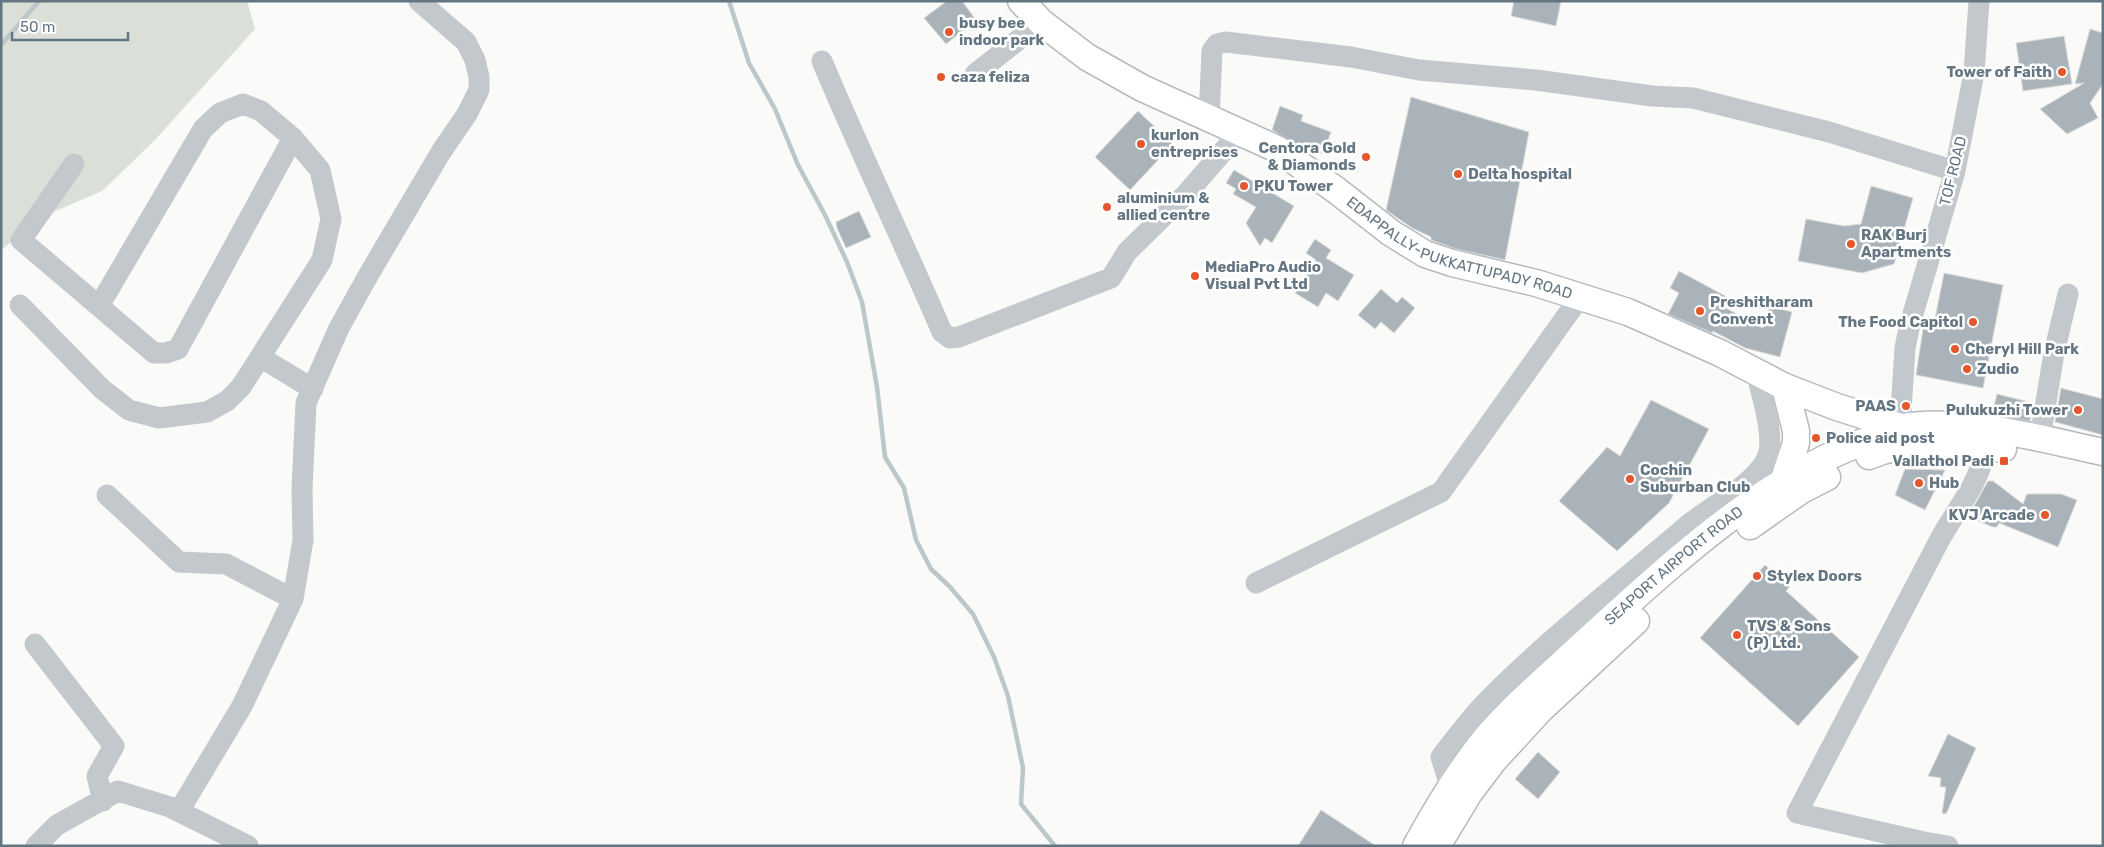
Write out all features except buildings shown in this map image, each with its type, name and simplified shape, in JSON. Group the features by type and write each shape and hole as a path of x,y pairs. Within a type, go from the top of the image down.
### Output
{"main road":[{"name":"EDAPPALLY-PUKKATTUPADY ROAD","path":"1022,1 1041,22 1087,57 1142,88 1277,149 1336,190 1409,246 1425,254 1452,263 1536,283 1628,312 1756,371 1785,387 1904,436"},
{"path":"1784,479 1796,443 1796,431 1785,387"},
{"path":"1832,405 1870,447"},
{"name":"SEAPORT AIRPORT ROAD","path":"1416,846 1450,786 1487,737 1527,695 1680,558 1784,479 1847,447 1889,448 1904,436 1949,425 2040,438 2103,452"},
{"name":"SEAPORT AIRPORT ROAD","path":"1904,436 1950,444 2034,454 2103,468"},
{"name":"SEAPORT AIRPORT ROAD","path":"1446,841 1469,793 1494,760 1541,709 1633,623 1752,524 1870,447"}],"street":[{"path":"179,811 242,706 292,599 304,540 302,489 306,403 339,328 436,160 467,114 479,90 476,60 466,42 419,1"},
{"name":"TOF ROAD","path":"1904,436 1905,348 1910,324 1954,171 1974,73 1979,1"},
{"path":"975,74 1041,22"},
{"path":"1210,118 1212,51 1217,44 1226,42 1351,57 1420,70 1536,80 1652,96 1693,98 1829,132 1954,171"},
{"path":"822,61 942,332 950,338 959,337 1111,278 1127,252 1187,193 1240,132"},
{"path":"20,305 102,389 129,410 159,418 207,412 227,401 241,387 322,260 331,219 320,170 293,138 260,111 243,104 220,113 203,129 99,306"},
{"path":"74,164 21,240 154,353 166,353 178,349 293,138"},
{"path":"2040,438 2054,353 2068,294"},
{"path":"1256,582 1441,492 1580,297"},
{"path":"260,357 313,388"},
{"path":"1450,786 1441,757 1491,697 1564,630 1692,522 1753,476 1766,462 1770,450 1770,438 1756,371"},
{"path":"1948,846 1797,813 1941,536 1971,491 1984,460 1986,447"},
{"path":"107,495 179,562 226,564 292,599"},
{"path":"35,644 114,746 97,776 102,801"},
{"path":"36,846 57,825 118,791 179,811 244,845"}],"shaded area":[{"path":"1,1 247,1 255,29 153,142 102,191 44,216 1,250"}],"waterway":[{"path":"1,45 39,1"},
{"path":"729,1 749,63 775,109 798,165 825,215 847,262 862,302 877,387 885,457 904,488 916,540 931,569 950,587 973,614 994,657 1008,696 1023,768 1021,804 1055,846"}],"place":[{"name":"busy bee indoor park","path":"949,32"},
{"name":"Tower of Faith","path":"2062,72"},
{"name":"caza feliza","path":"941,77"},
{"name":"kurlon entreprises","path":"1141,144"},
{"name":"Centora Gold & Diamonds","path":"1366,157"},
{"name":"Delta hospital","path":"1458,174"},
{"name":"PKU Tower","path":"1244,186"},
{"name":"aluminium & allied centre","path":"1107,207"},
{"name":"RAK Burj Apartments","path":"1851,244"},
{"name":"MediaPro Audio Visual Pvt Ltd","path":"1195,276"},
{"name":"Preshitharam Convent","path":"1700,311"},
{"name":"The Food Capitol","path":"1973,322"},
{"name":"Cheryl Hill Park","path":"1955,349"},
{"name":"Zudio","path":"1967,369"},
{"name":"PAAS","path":"1906,406"},
{"name":"Pulukuzhi Tower","path":"2078,410"},
{"name":"Police aid post","path":"1816,438"},
{"name":"Vallathol Padi","path":"2004,461"},
{"name":"Cochin Suburban Club","path":"1630,479"},
{"name":"Hub","path":"1919,483"},
{"name":"KVJ Arcade","path":"2045,515"},
{"name":"Stylex Doors","path":"1757,576"},
{"name":"TVS & Sons (P) Ltd.","path":"1737,635"}]}
